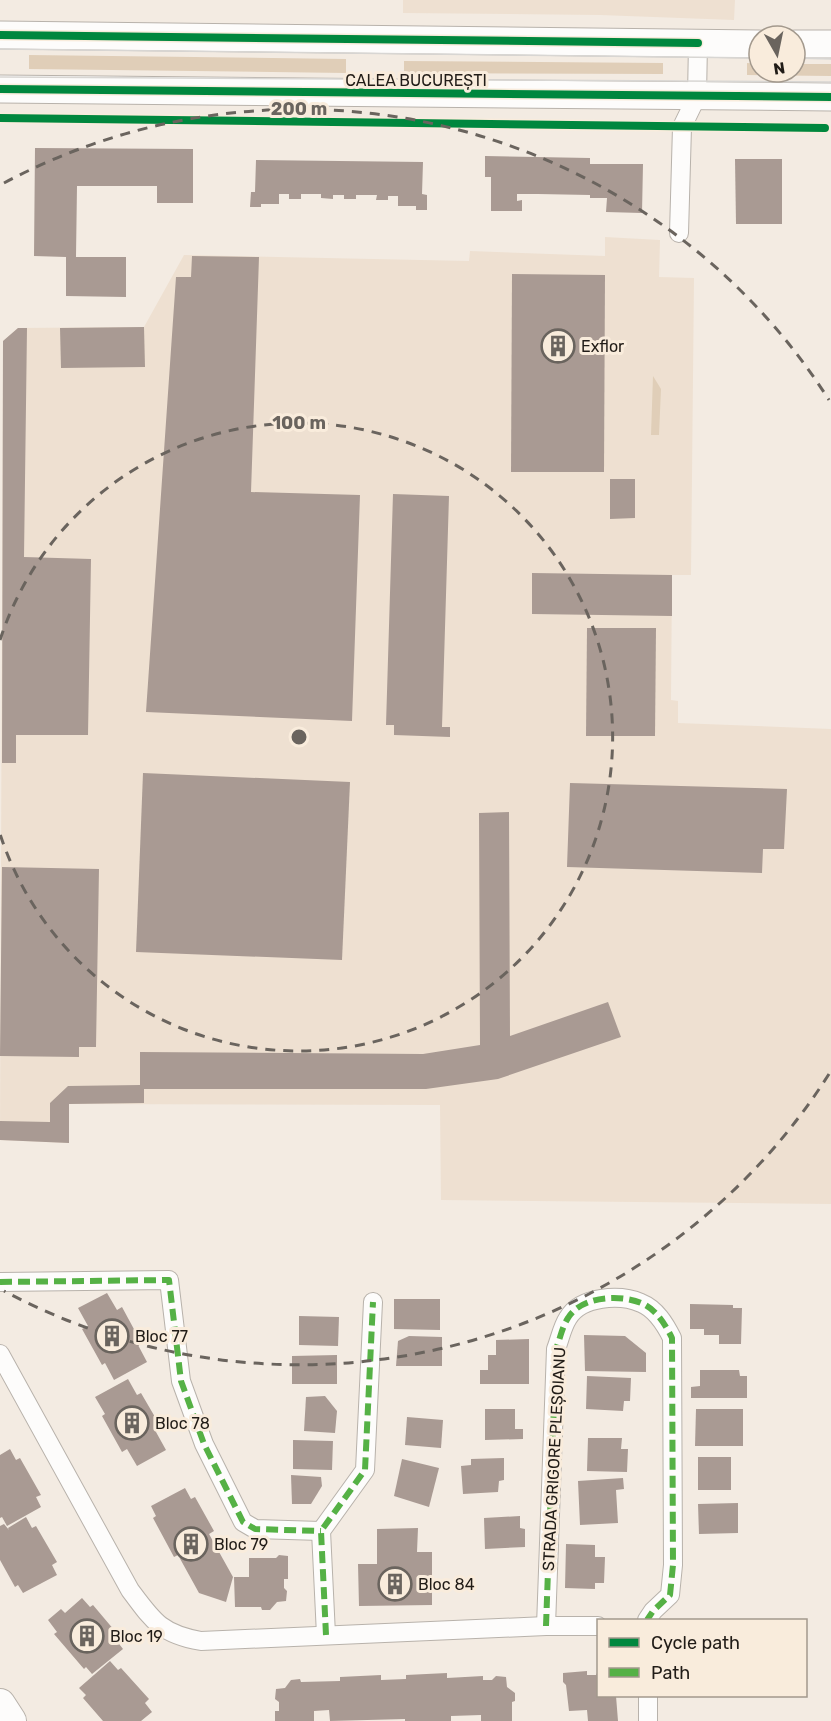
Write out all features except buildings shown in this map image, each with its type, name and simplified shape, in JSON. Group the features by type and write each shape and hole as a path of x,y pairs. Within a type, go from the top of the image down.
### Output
{"main road":[{"path":"0,35 747,44"},
{"path":"807,44 831,44"},
{"name":"CALEA BUCUREȘTI","path":"0,89 831,97"},
{"path":"0,1704 11,1721"}],"street":[{"path":"679,233 682,127 697,96 698,43"},
{"path":"0,1282 169,1280 181,1382 204,1444 243,1522 255,1529 321,1532"},
{"name":"STRADA GRIGORE PLEȘOIANU","path":"546,1626 556,1349 568,1317 584,1303 616,1298 642,1303 664,1321 672,1338 673,1566 670,1595 648,1619"},
{"path":"326,1635 321,1532 365,1470 373,1302"},
{"path":"0,1354 130,1590 152,1620 180,1638 201,1641 546,1626 597,1626"},
{"path":"648,1697 648,1721"}],"shaded area":[{"path":"403,0 735,0 734,20 600,15 403,13"},
{"path":"29,55 346,59 346,73 29,69"},
{"path":"404,61 663,63 663,74 404,73"},
{"path":"807,64 831,64 831,76 807,76"},
{"path":"605,237 660,240 659,277 694,278 691,575 672,575 671,700 678,701 678,723 831,729 831,1204 441,1200 440,1105 69,1104 69,1143 0,1140 3,341 18,328 144,327 184,255 469,261 470,251 605,256"},
{"path":"653,376 661,389 659,435 651,435"}],"tram line":[{"path":"0,49 747,58"},
{"path":"807,58 831,59"},
{"path":"0,77 831,82"}],"marked path":[{"path":"0,1282 169,1280 181,1381 204,1444 243,1522 255,1529 321,1531"},
{"path":"546,1626 556,1349 564,1325 574,1311 591,1301 612,1298 632,1300 651,1309 660,1318 672,1338 673,1565 670,1595 648,1619"},
{"path":"326,1635 321,1531 365,1470 373,1302"}],"cycle path":[{"path":"0,35 698,43"},
{"path":"0,89 831,97"},
{"path":"0,118 825,128"}],"place":[{"name":"Exflor","path":"558,346"},
{"name":"Bloc 77","path":"112,1336"},
{"name":"Bloc 78","path":"132,1423"},
{"name":"Bloc 79","path":"191,1544"},
{"name":"Bloc 84","path":"395,1584"},
{"name":"Bloc 19","path":"87,1636"}]}
